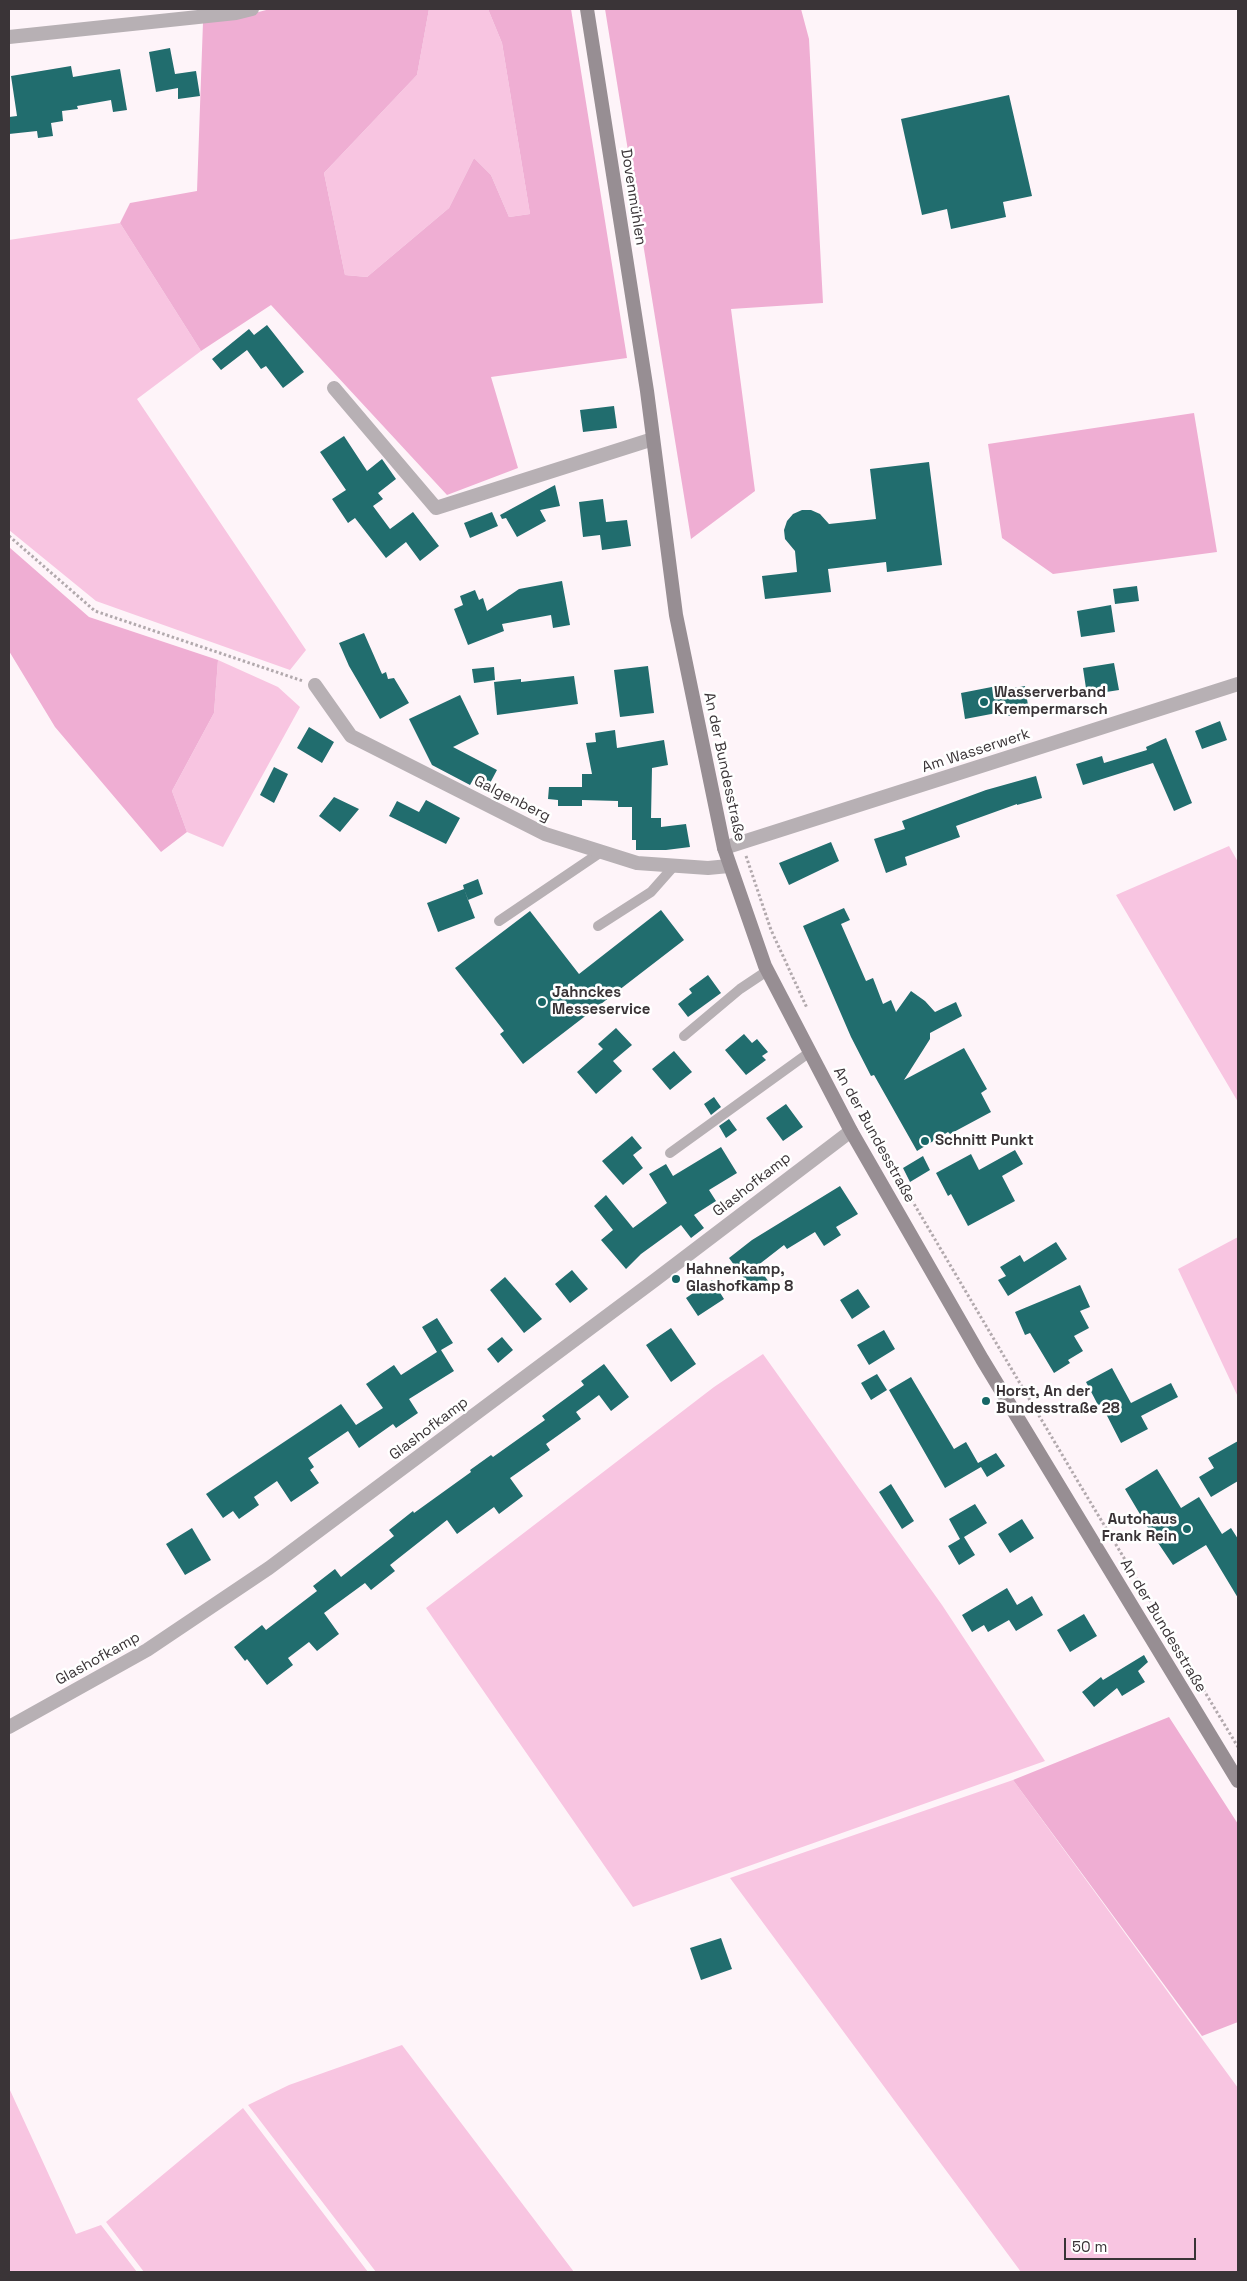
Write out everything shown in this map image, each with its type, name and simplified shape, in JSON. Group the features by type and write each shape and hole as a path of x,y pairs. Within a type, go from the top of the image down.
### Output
{"main road":[{"name":"Dovenmühlen","path":"587,9 647,391"},
{"name":"An der Bundesstraße","path":"647,391 676,615 724,848 767,971 851,1131 982,1359 1238,1781"}],"street":[{"path":"9,37 236,13 252,9"},
{"path":"334,388 436,508 653,439"},
{"name":"Am Wasserwerk","path":"724,848 1238,684"},
{"name":"Galgenberg","path":"315,685 351,736 545,834 638,864 729,866"},
{"name":"Glashofkamp","path":"9,1726 148,1650 269,1568 648,1286 851,1131"}],"lane":[{"path":"499,920 601,852"},
{"path":"598,926 651,892 674,866"},
{"path":"684,1036 740,989 767,971"},
{"path":"670,1153 810,1052"}],"path":[{"path":"9,536 96,611 315,685"},
{"path":"741,842 771,930 810,1016"},
{"path":"870,1130 1080,1485 1238,1746"}],"shaded area":[{"path":"270,9 429,9 417,75 324,173 345,275 367,277 449,208 474,158 491,175 509,217 530,214 502,43 488,9 571,9 627,358 491,377 518,468 447,495 271,305 201,351 120,223 130,203 197,191 203,22 236,18"},
{"path":"429,9 488,9 502,43 530,214 509,217 491,175 474,158 449,208 367,277 345,275 324,173 417,75"},
{"path":"605,9 801,9 809,39 823,303 731,309 755,491 691,539"},
{"path":"120,223 201,351 137,399 306,650 290,670 96,601 9,530 9,240"},
{"path":"1194,413 1217,552 1053,574 1002,538 988,444"},
{"path":"9,547 89,617 218,660 214,713 172,791 187,832 161,852 55,727 9,651"},
{"path":"218,660 278,687 300,707 223,847 187,832 172,791 214,713"},
{"path":"1229,846 1238,862 1238,1102 1116,895"},
{"path":"1238,1237 1238,1397 1178,1269"},
{"path":"763,1354 942,1605 1045,1761 633,1907 426,1608 714,1387"},
{"path":"1169,1717 1238,1824 1238,2022 1202,2036 1013,1780"},
{"path":"1013,1780 1238,2088 1238,2272 1021,2272 730,1878"},
{"path":"402,2045 574,2272 376,2272 248,2105 289,2085"},
{"path":"9,2088 76,2234 101,2225 137,2272 9,2272"},
{"path":"243,2108 368,2272 144,2272 106,2222"}],"building":[{"path":"170,48 175,74 196,71 200,96 178,99 178,88 156,92 149,52"},
{"path":"71,66 73,77 120,69 127,110 113,112 111,100 77,106 78,109 62,111 63,121 51,123 53,136 38,138 37,131 9,134 9,117 17,116 11,76"},
{"path":"1009,95 1032,196 1003,202 1006,217 951,229 947,209 922,215 901,119"},
{"path":"267,325 304,372 283,388 266,366 261,369 247,350 221,370 212,359 249,329 254,335"},
{"path":"614,406 617,428 583,432 580,410"},
{"path":"344,436 367,471 382,459 396,479 378,493 383,499 373,506 390,529 413,512 439,546 420,561 406,542 386,558 355,518 348,523 332,499 346,490 320,452"},
{"path":"929,462 942,565 887,572 886,562 828,569 831,592 765,599 762,576 797,572 795,551 785,539 784,530 787,521 793,514 802,510 811,510 820,514 829,524 876,519 870,469"},
{"path":"555,485 560,506 540,510 546,521 517,537 506,518 502,519 500,515"},
{"path":"603,499 606,522 627,520 631,546 602,550 600,535 583,537 579,502"},
{"path":"492,512 498,526 470,538 464,523"},
{"path":"562,581 570,625 553,628 551,615 502,624 504,631 468,645 454,609 463,605 460,596 475,590 479,600 483,598 487,611 519,589"},
{"path":"1137,586 1139,601 1115,604 1113,589"},
{"path":"1111,605 1115,632 1081,637 1077,611"},
{"path":"364,633 382,674 386,672 388,679 394,678 409,703 380,719 349,666 339,643"},
{"path":"1114,663 1119,690 1087,695 1083,668"},
{"path":"648,666 654,713 620,717 614,670"},
{"path":"494,667 495,680 474,683 472,669"},
{"path":"574,676 578,704 497,715 494,682 521,679 521,682"},
{"name":"Wasserverband Krempermarsch","path":"1002,685 1003,690 1025,686 1029,712 1008,716 1007,711 965,719 961,693"},
{"path":"460,695 479,734 453,747 497,770 489,785 474,778 470,785 432,765 409,719"},
{"path":"1220,721 1227,740 1202,749 1195,731"},
{"path":"309,727 334,742 322,763 297,748"},
{"path":"615,730 617,748 664,740 668,765 652,768 651,818 661,818 661,827 686,824 690,847 666,850 636,850 636,840 632,840 632,807 618,807 618,801 582,800 582,806 558,806 558,800 548,799 549,787 582,787 582,774 592,774 586,743 596,742 595,733"},
{"path":"1166,738 1192,803 1174,811 1153,763 1083,785 1076,764 1102,756 1104,763 1147,750 1146,747"},
{"path":"274,767 288,774 274,803 260,795"},
{"path":"1036,776 1042,798 1017,804 956,826 960,837 905,857 907,865 886,873 874,839 905,829 902,821 986,790"},
{"path":"334,797 359,809 340,832 319,816"},
{"path":"426,800 460,818 446,844 389,816 397,801 419,812"},
{"path":"831,842 839,861 789,885 779,863"},
{"path":"478,879 483,894 468,900 475,918 438,932 427,903 464,889 463,885"},
{"path":"844,908 850,920 841,924 866,981 873,978 883,1004 891,1000 896,1012 911,991 925,1001 935,1012 956,1002 962,1016 930,1033 930,1039 904,1080 964,1048 987,1089 981,1093 991,1112 950,1134 948,1132 917,1151 874,1075 871,1076 851,1037 803,926"},
{"name":"Jahnckes Messeservice","path":"661,910 684,940 523,1064 500,1034 504,1031 455,968 530,911 579,974"},
{"path":"708,975 721,993 688,1017 678,1004 692,993 689,989"},
{"path":"616,1028 632,1045 613,1061 622,1071 596,1094 577,1072 603,1049 598,1044"},
{"path":"744,1034 752,1043 757,1039 768,1052 762,1056 766,1060 746,1075 725,1050"},
{"path":"674,1051 692,1072 670,1090 652,1069"},
{"path":"714,1097 721,1107 711,1115 704,1104"},
{"path":"786,1104 803,1127 783,1141 766,1118"},
{"path":"729,1119 737,1130 726,1138 719,1126"},
{"path":"632,1136 642,1148 633,1155 643,1168 623,1185 602,1161"},
{"path":"721,1147 737,1173 709,1190 716,1201 694,1215 704,1228 691,1238 681,1225 641,1254 626,1269 601,1240 613,1230 594,1206 606,1195 633,1228 667,1203 649,1174 666,1164 673,1176"},
{"path":"1015,1150 1023,1164 1002,1176 1015,1201 968,1226 951,1194 948,1196 936,1173 971,1154 979,1170"},
{"path":"923,1156 930,1170 910,1182 903,1168"},
{"path":"840,1186 858,1214 836,1227 841,1235 824,1246 815,1232 787,1249 784,1245 757,1266 769,1282 755,1293 729,1258 752,1240"},
{"path":"1056,1242 1067,1259 1008,1296 998,1280 1006,1276 1000,1267 1020,1255 1024,1262"},
{"path":"572,1270 588,1289 570,1303 555,1284"},
{"path":"505,1277 542,1319 524,1333 490,1290"},
{"path":"712,1280 724,1299 698,1316 686,1298"},
{"path":"1080,1285 1090,1307 1080,1311 1089,1328 1074,1336 1083,1351 1068,1360 1070,1363 1054,1373 1030,1333 1025,1335 1015,1312"},
{"path":"858,1289 870,1307 852,1319 840,1300"},
{"path":"437,1318 453,1343 441,1350 454,1371 409,1399 418,1413 396,1428 393,1424 359,1448 348,1431 308,1458 314,1467 310,1470 319,1483 291,1502 277,1481 254,1497 259,1505 239,1519 233,1511 223,1518 206,1494 341,1404 356,1425 383,1408 366,1384 394,1365 401,1375 437,1352 422,1327"},
{"path":"671,1328 696,1364 671,1382 646,1345"},
{"path":"884,1330 895,1349 869,1365 857,1345"},
{"path":"502,1337 513,1350 498,1363 487,1349"},
{"path":"604,1364 629,1397 611,1411 599,1395 576,1412 581,1419 546,1444 550,1450 510,1478 523,1496 499,1514 494,1507 457,1534 447,1520 390,1565 395,1571 371,1590 365,1583 324,1613 339,1634 317,1651 309,1642 288,1658 293,1665 267,1685 247,1659 245,1661 234,1647 262,1625 266,1630 317,1591 313,1586 335,1569 341,1577 394,1536 389,1530 413,1511 414,1513 471,1472 470,1470 491,1455 493,1457 545,1420 542,1416 584,1385 581,1381"},
{"path":"1112,1368 1131,1403 1171,1383 1178,1397 1141,1416 1148,1429 1121,1443 1101,1404 1098,1405 1086,1382"},
{"path":"877,1374 887,1390 871,1400 861,1383"},
{"path":"911,1377 954,1449 966,1442 978,1463 996,1453 1005,1466 987,1477 981,1467 945,1488 889,1390"},
{"path":"1238,1441 1238,1481 1211,1497 1199,1477 1214,1468 1208,1458"},
{"name":"Autohaus Frank Rein","path":"1157,1469 1181,1508 1199,1497 1222,1534 1231,1528 1238,1539 1238,1598 1206,1545 1173,1565 1150,1531 1125,1489"},
{"path":"891,1484 914,1521 902,1529 879,1492"},
{"path":"975,1504 987,1523 964,1537 975,1555 959,1565 948,1546 960,1539 949,1519"},
{"path":"1022,1519 1034,1538 1010,1553 998,1534"},
{"path":"192,1528 211,1560 185,1575 166,1544"},
{"path":"1007,1588 1017,1605 1032,1596 1043,1615 1016,1631 1009,1620 988,1632 984,1625 972,1632 962,1615"},
{"path":"1084,1614 1097,1636 1070,1652 1057,1630"},
{"path":"1144,1655 1148,1662 1138,1671 1145,1682 1122,1696 1117,1688 1094,1707 1082,1692 1101,1677 1103,1680"},
{"path":"721,1938 732,1969 701,1980 690,1948"}],"place":[{"name":"Wasserverband Krempermarsch","path":"984,702"},
{"name":"Jahnckes Messeservice","path":"542,1002"},
{"name":"Schnitt Punkt","path":"925,1141"},
{"name":"Hahnenkamp, Glashofkamp 8","path":"676,1279"},
{"name":"Horst, An der Bundesstraße 28","path":"986,1401"},
{"name":"Autohaus Frank Rein","path":"1187,1529"}]}
